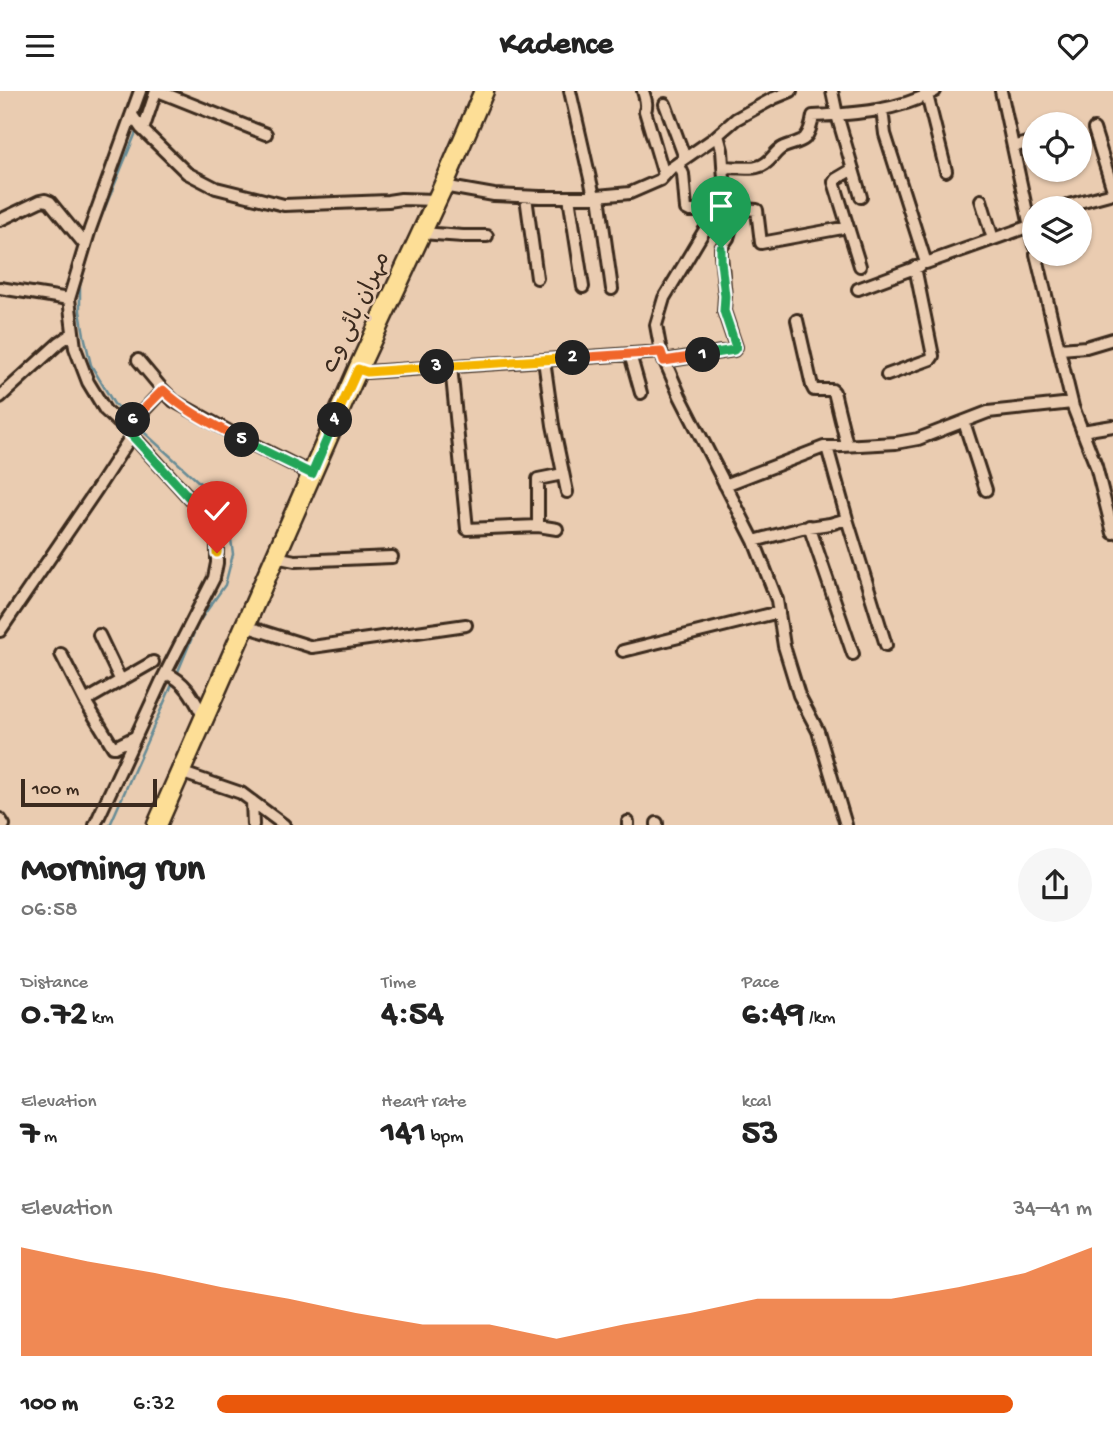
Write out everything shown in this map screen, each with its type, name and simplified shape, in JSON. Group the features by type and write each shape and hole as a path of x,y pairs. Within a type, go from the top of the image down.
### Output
{"main road":[{"name":"مہران ہائی وے","path":"157,824 484,91"}],"street":[{"path":"137,123 140,91"},
{"path":"95,824 135,737 172,676 214,578 217,536 212,525 195,504 129,432 105,410 88,382 75,348 69,299 117,150 157,91 265,134"},
{"path":"570,91 597,196 612,289"},
{"path":"643,91 647,107 645,111 664,175"},
{"path":"137,123 197,180 216,188 284,205 388,201 439,193 526,197 597,196 630,193 660,180 681,160 767,96 791,91"},
{"path":"832,91 861,197"},
{"path":"1001,91 1025,196"},
{"path":"723,167 745,166 753,169 761,166 780,148 805,138 813,116 898,106 931,93 946,171"},
{"path":"665,104 681,160 686,209 757,209 761,243 848,227"},
{"path":"882,109 920,265 933,356 887,375"},
{"path":"1092,198 1113,192 1094,129"},
{"path":"358,369 367,372 630,354 663,356 734,350 736,347 724,311 721,248 728,238 722,150 718,135"},
{"path":"1013,148 1022,145"},
{"path":"853,170 834,182 860,266"},
{"path":"526,197 537,278"},
{"path":"569,197 583,287"},
{"path":"0,220 45,200 50,202 85,245"},
{"path":"981,200 993,239"},
{"path":"726,209 664,298 656,325 663,356 680,396 754,541 777,600 784,646 799,695 818,731 846,824"},
{"path":"858,289 993,239 1022,224"},
{"path":"421,233 487,236"},
{"path":"1039,266 1072,403 1096,466 1113,533"},
{"path":"0,288 69,299"},
{"path":"797,320 812,386 814,390 834,392 847,445"},
{"path":"0,397 73,333"},
{"path":"1060,349 1086,347 1113,339"},
{"path":"630,354 641,393"},
{"path":"138,360 174,401 312,474"},
{"path":"544,360 566,492"},
{"path":"451,366 467,529 538,526 557,529"},
{"path":"0,631 97,489 129,432 163,390"},
{"path":"725,485 827,447 896,443 918,439 988,412 1072,403"},
{"path":"964,422 986,490"},
{"path":"1082,431 1113,426"},
{"path":"827,447 886,645"},
{"path":"538,526 538,479 563,474"},
{"path":"754,541 847,519"},
{"path":"809,526 853,654"},
{"path":"275,558 295,561 392,557"},
{"path":"0,608 6,620"},
{"path":"623,651 779,611"},
{"path":"245,626 312,647 466,625"},
{"path":"99,635 121,681"},
{"path":"61,654 113,747 135,737"},
{"path":"85,701 153,662"},
{"path":"172,676 194,699 204,718"},
{"path":"180,772 242,793 284,824"},
{"path":"253,801 253,824"},
{"path":"0,819 4,824"}],"waterway":[{"path":"131,420 114,404 91,365 80,311 80,286 95,232 137,130"},
{"path":"136,425 211,493 230,532 233,554 225,585 198,623 177,674"},
{"path":"110,825 174,680"}],"route":[{"path":"217,553 217,536 212,525 126,429 163,390 174,401 208,421 312,474 358,369 367,372 661,352 664,361 734,350 736,347 724,311 721,248"}]}
